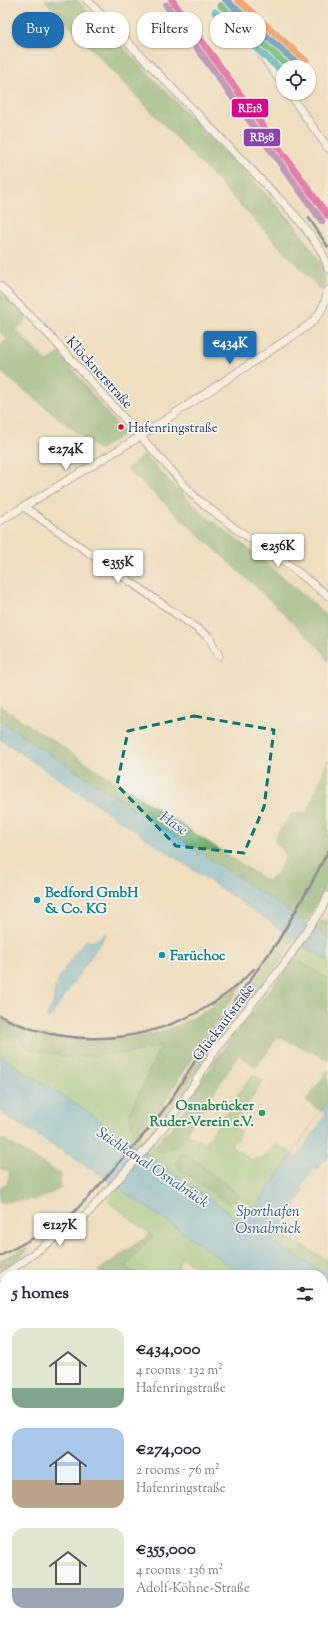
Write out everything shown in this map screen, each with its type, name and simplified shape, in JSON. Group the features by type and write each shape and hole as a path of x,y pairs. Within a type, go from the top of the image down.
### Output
{"street":[{"path":"87,0 296,216 321,251 328,269"},
{"path":"259,51 276,75"},
{"path":"294,100 328,148"},
{"name":"Klöcknerstraße","path":"0,286 51,337 196,498 236,529 279,557 328,596"},
{"path":"0,521 141,436 314,321 326,299 328,290"},
{"path":"24,507 209,637 219,656"},
{"name":"Glückaufstraße","path":"11,1270 70,1229 85,1216 153,1141 180,1106 217,1047 285,964 312,922 325,910 328,896"}],"highlighted area":[{"path":"194,716 274,730 264,807 244,853 176,846 117,785 128,731"}],"green space":[{"path":"45,0 77,0 89,12 72,12 72,28 64,20 64,12 56,12"},
{"path":"91,48 124,48 291,220 321,262 325,282 322,291"},
{"path":"0,293 27,319 16,330 47,362 59,353 124,434 99,450 0,371 0,346 7,339 0,332"},
{"path":"144,455 203,514 258,556 328,616 328,661 321,649 256,587 127,469"},
{"path":"0,706 267,881 277,874 287,855 274,840 291,814 307,814 328,760 328,882 305,922 0,721"},
{"path":"328,920 328,937 315,928 319,922"},
{"path":"287,934 294,938 281,960 211,1048 176,1103 146,1143 152,1148 178,1145 186,1133 205,1144 253,1074 263,1081 232,1126 241,1132 231,1146 252,1160 265,1157 274,1145 278,1145 293,1154 245,1224 85,1110 0,1056 0,1036 3,1038 12,1035 18,1036 28,1048 136,1052 161,1045 130,1113 138,1136 143,1140 173,1101 219,1027 259,975"},
{"path":"304,946 328,961 328,979 295,959"},
{"path":"295,959 328,979 328,1061 321,1056 278,1036 257,1067 239,1055 178,1145 163,1152 152,1148 171,1128 185,1109 207,1072 232,1036"},
{"path":"246,980 201,1042 165,1102 138,1136 132,1128 130,1113 161,1045 136,1052 66,1057 27,1048 20,1038 15,1035 3,1038 0,1036 0,1019 22,1028 46,1035 70,1039 94,1041 119,1040 143,1036 189,1020 204,1012"},
{"path":"328,1070 328,1101 321,1111 306,1101"},
{"path":"5,1140 60,1174 61,1188 39,1199 0,1202 0,1187 7,1185 10,1171 0,1169 0,1141"},
{"path":"182,1154 188,1155 239,1195 229,1204 180,1170 176,1163"},
{"path":"119,1188 238,1270 201,1270 181,1257 177,1270 131,1270 126,1267 152,1236 108,1201"},
{"path":"279,1232 328,1261 328,1270 320,1270 272,1242"},
{"path":"150,1234 152,1236 126,1267 131,1270 99,1270"},
{"path":"27,1247 29,1250 4,1270 0,1270 0,1260"}],"water":[{"path":"0,721 328,937 328,961 0,739"},
{"path":"107,933 50,1017 47,1018 48,1012 53,1004 56,986 73,957 85,941 94,941"},
{"path":"0,1056 85,1110 245,1224 328,1101 328,1158 323,1161 272,1242 320,1270 238,1270 93,1170 0,1112"}],"pier":[{"path":"321,1111 325,1114 297,1157 293,1154"},
{"path":"315,1168 318,1170 305,1190 302,1188"}],"railway":[{"path":"309,218 328,247"},
{"path":"0,1256 50,1229 73,1213 154,1123 168,1104 217,1026 278,941 310,886 328,851"},
{"path":"0,1016 32,1029 66,1036 100,1038 134,1034 168,1026 199,1012 228,993 254,969"}],"transit line":[{"name":"RE18","path":"172,0 328,216"},
{"path":"226,0 293,60"},
{"path":"238,0 305,60"},
{"name":"RB58","path":"166,5 322,221"},
{"path":"221,6 281,60"},
{"path":"256,48 276,66"}],"place":[{"name":"Hafenringstraße","path":"121,427"},
{"name":"Bedford GmbH & Co. KG","path":"37,900"},
{"name":"Farüchoc","path":"162,955"},
{"name":"Osnabrücker Ruder-Verein e.V.","path":"262,1113"}],"water label":[{"name":"Hase","path":"174,823"},
{"name":"Stichkanal Osnabrück","path":"153,1167"},
{"name":"Sporthafen Osnabrück","path":"268,1220"}]}
